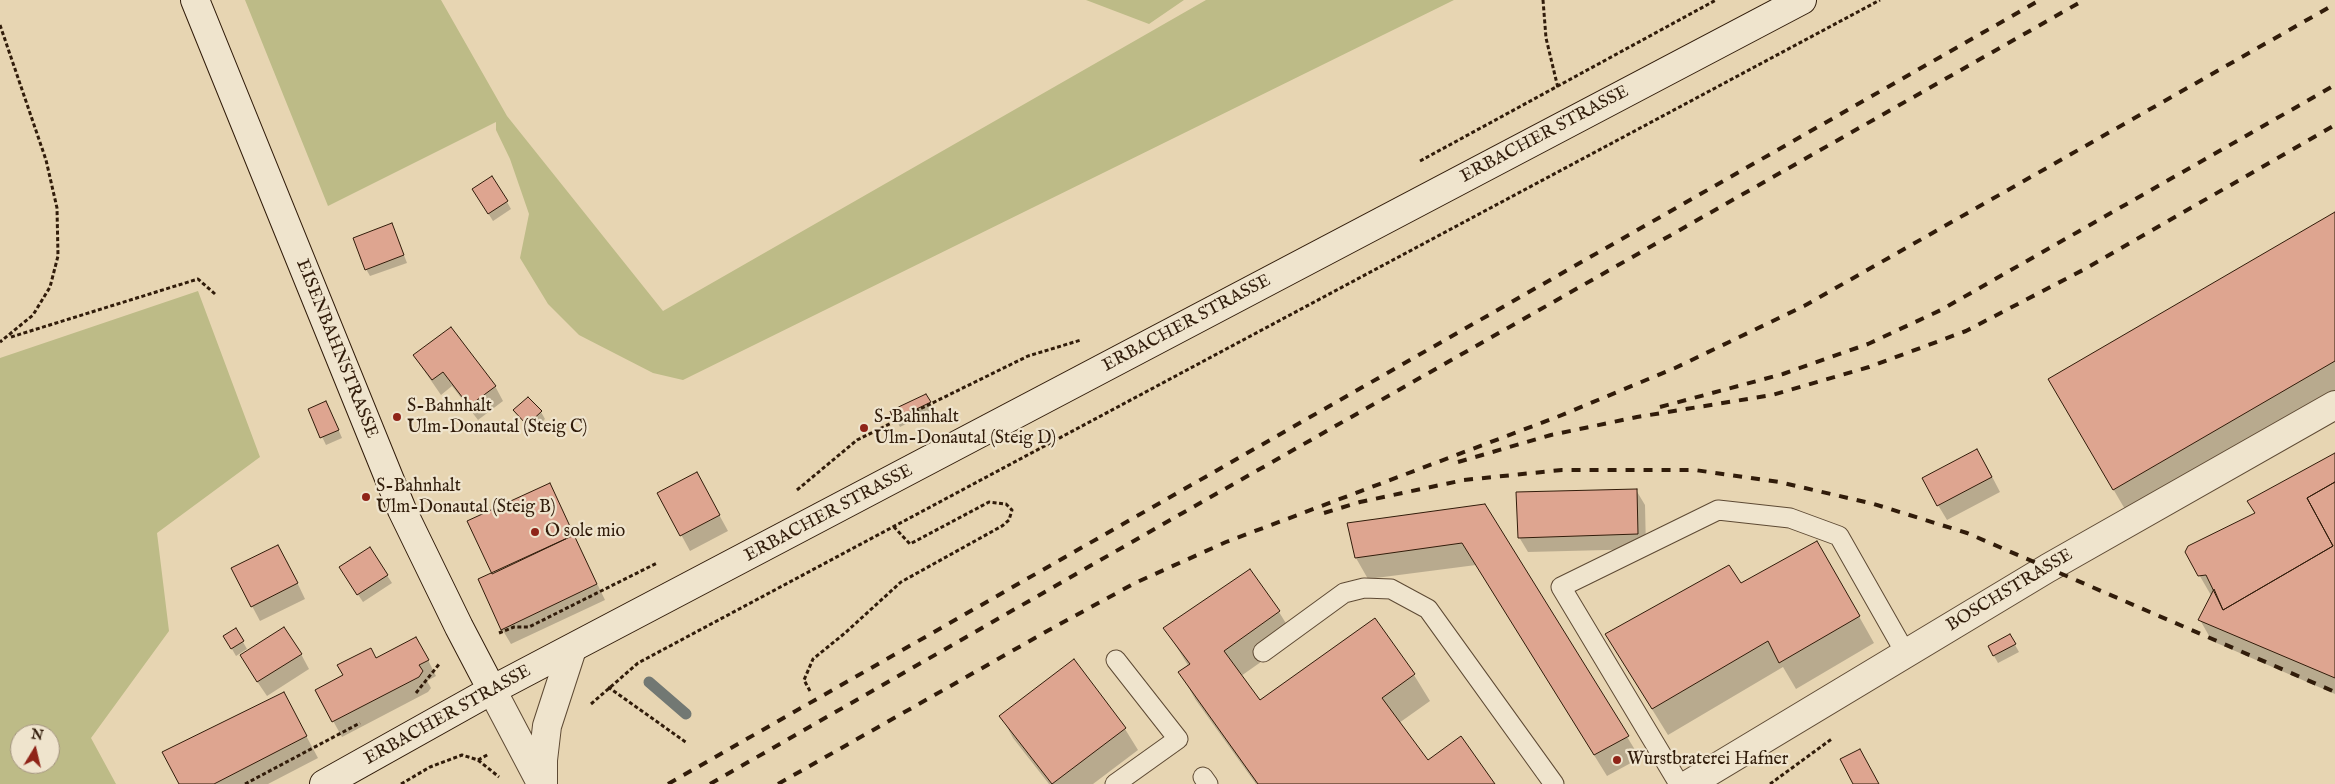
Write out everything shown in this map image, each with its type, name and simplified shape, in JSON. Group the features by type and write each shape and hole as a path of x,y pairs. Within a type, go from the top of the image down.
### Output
{"street":[{"name":"EISENBAHNSTRASSE","path":"195,0 399,502 469,646 542,784"},
{"name":"ERBACHER STRASSE","path":"324,784 492,690 1802,0"},
{"name":"BOSCHSTRASSE","path":"1689,784 2048,568 2335,405"},
{"name":"ERBACHER STRASSE","path":"542,784 547,726 572,649"}],"lane":[{"path":"1679,784 1561,587 1718,510 1790,518 1839,536 1906,654"},
{"path":"1263,652 1344,592 1364,588 1391,589 1428,609 1554,784"},
{"path":"1115,784 1178,739 1116,660"}],"path":[{"path":"1543,0 1546,38 1565,125"},
{"path":"1417,163 1716,0"},
{"path":"590,705 608,687 638,663 1880,0"},
{"path":"0,25 46,160 57,208 58,256 50,287 34,315 8,338"},
{"path":"0,342 198,278 215,294"},
{"path":"795,492 857,440 1028,356 1084,340"},
{"path":"810,691 804,680 813,659 845,633 901,582 1002,526 1009,520 1012,510 1006,504 989,502 910,544 894,528"},
{"path":"409,697 417,692 438,664 469,646 514,627 529,627 663,560"},
{"path":"608,687 687,743"},
{"path":"245,784 367,720"},
{"path":"478,760 518,737"},
{"path":"401,784 430,767 462,755 478,760 506,783"}],"shaded area":[{"path":"245,0 441,0 507,116 663,311 1206,0 1454,0 683,380 653,373 579,335 548,304 520,258 529,214 510,159 496,130 496,122 328,206"},
{"path":"1086,0 1184,0 1149,24"},
{"path":"198,291 260,457 157,533 169,631 91,738 116,784 0,784 0,358"}],"building":[{"path":"492,176 508,201 488,214 472,189"},
{"path":"2335,212 2335,361 2113,490 2048,379"},
{"path":"392,223 404,255 365,270 353,238"},
{"path":"451,327 496,386 469,406 443,372 432,380 413,355"},
{"path":"926,394 931,402 894,420 890,411"},
{"path":"528,397 542,411 527,425 513,410"},
{"path":"326,401 339,430 320,438 308,409"},
{"path":"1977,449 1992,477 1937,506 1922,478"},
{"path":"2335,453 2335,482 2307,498 2333,546 2223,610 2206,575 2198,576 2185,552 2188,546 2255,513 2247,501"},
{"path":"697,472 720,515 680,536 657,493"},
{"path":"2335,482 2335,678 2198,620 2214,589 2223,610 2333,546 2307,498"},
{"path":"550,483 574,535 492,574 467,521"},
{"path":"1637,489 1638,534 1518,538 1516,492"},
{"path":"1485,504 1629,736 1594,755 1462,543 1355,558 1347,523"},
{"path":"574,535 597,584 501,630 478,579"},
{"path":"1817,541 1860,616 1779,663 1768,641 1652,709 1605,634 1729,565 1741,583"},
{"path":"278,545 298,583 251,607 231,568"},
{"path":"370,547 388,575 357,595 339,567"},
{"path":"1250,569 1280,611 1224,651 1260,700 1375,618 1415,674 1382,698 1428,760 1461,736 1495,784 1258,784 1178,672 1190,664 1163,628"},
{"path":"284,627 302,654 257,682 240,655"},
{"path":"236,628 244,641 231,649 223,636"},
{"path":"2010,634 2016,644 1993,656 1988,646"},
{"path":"416,637 429,660 419,665 423,671 419,677 332,722 315,690 343,675 337,665 371,648 376,658"},
{"path":"1074,659 1126,728 1052,784 999,716"},
{"path":"284,692 307,736 214,784 179,784 162,752"},
{"path":"1860,749 1879,784 1853,784 1840,759"}],"waterway":[{"path":"649,682 686,714"}],"railway":[{"path":"668,784 2040,0"},
{"path":"710,784 2084,0"},
{"path":"778,784 1135,583 1226,542 1557,417 1675,368 1804,306 2335,4"},
{"path":"1660,407 1783,374 1868,344 1941,310 2335,85"},
{"path":"1458,462 1551,435 1637,417 1772,395 1869,367 1966,331 2083,270 2335,125"},
{"path":"1324,513 1360,502 1464,480 1562,470 1695,470 1779,482 1874,504 1967,533 2335,692"}],"place":[{"name":"S-Bahnhalt Ulm-Donautal (Steig C)","path":"397,417"},
{"name":"S-Bahnhalt Ulm-Donautal (Steig D)","path":"864,428"},
{"name":"S-Bahnhalt Ulm-Donautal (Steig B)","path":"366,497"},
{"name":"O sole mio","path":"535,532"},
{"name":"Wurstbraterei Hafner","path":"1617,760"}]}
